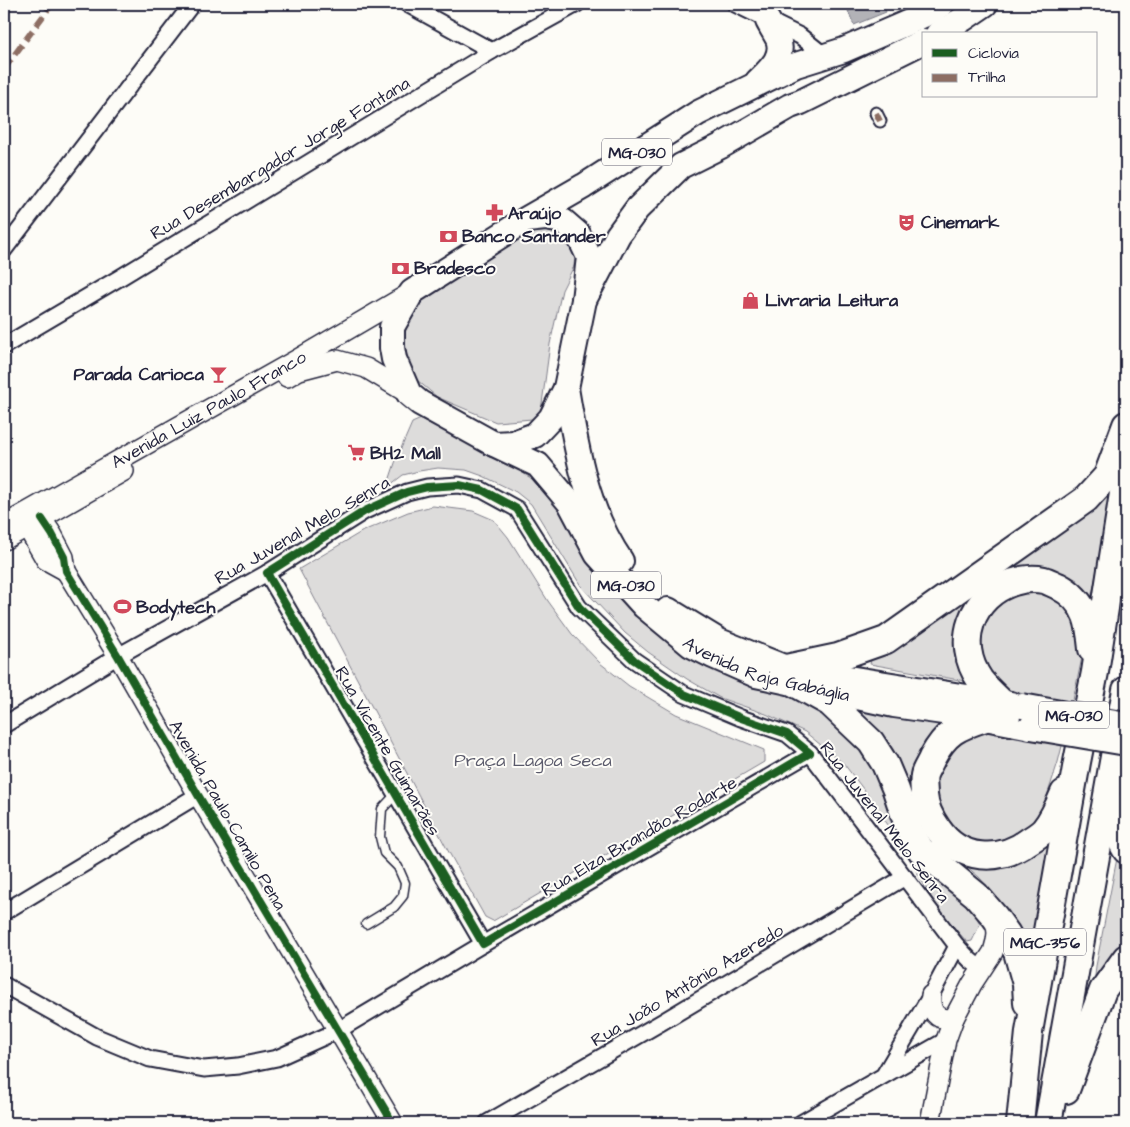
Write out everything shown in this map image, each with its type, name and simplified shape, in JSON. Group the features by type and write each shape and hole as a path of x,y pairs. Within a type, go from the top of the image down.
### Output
{"highway":[{"name":"MG-030","path":"494,444 420,403 409,394 394,359 392,328 412,292 698,113 796,65 844,50 909,22 942,4"},
{"path":"941,32 985,4"},
{"path":"751,87 774,65 780,52 779,41 768,21"},
{"name":"MG-030","path":"566,388 584,300 618,235 637,209 681,166 721,146 790,106 922,42"},
{"path":"790,106 800,96 801,89 796,65"},
{"path":"526,220 545,218 563,221 578,234 589,257 584,300"},
{"path":"494,444 513,443 535,435 552,418 566,388"},
{"name":"Avenida Raja Gabáglia","path":"566,388 574,439 586,490 610,546 633,578 659,604 719,641 790,675 894,705 1010,713 1126,725"},
{"path":"790,675 886,640 1086,499 1107,476 1126,425"},
{"name":"Avenida Raja Gabáglia","path":"494,444 538,465 570,503 598,554 644,606 691,645 756,675 790,675"},
{"name":"MGC-356","path":"1022,1123 1029,1032 1077,762 1096,672 1126,474"},
{"name":"MGC-356","path":"1022,1123 1041,1047 1126,577"},
{"path":"1077,762 1059,806 1043,830 1019,848 1006,853 991,856 975,855 956,848 944,838 928,814 925,804 924,774 939,745 951,733 966,724 1010,713 980,680 968,653 968,636 971,621 984,599 1003,585 1030,579 1044,580 1066,590 1076,600 1086,615 1096,672"},
{"path":"790,675 830,703 871,742 885,764 910,832 921,850 976,895 1007,934 1005,952 1026,984 1029,1032"},
{"name":"MGC-356","path":"1056,1117 1126,690"},
{"name":"Avenida Raja Gabáglia","path":"1010,713 1126,743"},
{"name":"MGC-356","path":"1056,1117 1126,749"},
{"path":"1115,806 1119,830 1126,850"},
{"path":"1056,1117 1102,990 1126,958"}],"street":[{"path":"4,250 192,4"},
{"path":"407,4 492,51"},
{"name":"Rua Desembargador Jorge Fontana","path":"4,346 492,51 577,4"},
{"path":"734,4 800,36 824,56"},
{"path":"796,65 800,36"},
{"name":"Avenida Luiz Paulo Franco","path":"4,540 32,519 288,364 412,292"},
{"name":"Avenida Luiz Paulo Franco","path":"4,525 32,519 299,370 337,360 366,368 409,394"},
{"name":"Rua Juvenal Melo Senra","path":"4,725 118,656 267,573 365,512 406,492 427,488 459,485 482,490 517,508 579,607 634,660 684,694 741,718 787,734 810,753 957,946 981,969"},
{"name":"Avenida Paulo Camilo Pena","path":"32,519 46,560 66,571 393,1123"},
{"name":"Rua Vicente Guimarães","path":"267,573 483,944"},
{"name":"Rua Elza Brandão Rodarte","path":"4,984 97,1037 150,1059 204,1069 238,1066 277,1058 338,1031 810,753"},
{"path":"4,912 198,796"},
{"name":"Rua João Antônio Azeredo","path":"487,1123 662,1022 905,877"},
{"path":"884,1075 931,995 957,946"},
{"path":"930,1123 946,1040 954,1018 981,969 1005,952"},
{"path":"931,995 930,1006 933,1012 939,1018 954,1018"},
{"path":"801,1123 946,1040"}],"lane":[{"path":"366,924 394,907 403,896 405,883 398,867 384,853 380,836 382,809 396,794"}],"green space":[{"path":"544,229 559,235 567,243 575,256 574,266 562,290 550,344 541,411 532,419 496,422 437,397 417,380 411,370 405,339 406,325 412,312 428,295 531,230"},
{"path":"421,419 534,480 553,497 606,578 757,683 809,704 843,725 868,751 977,918 980,924 972,941 967,942 938,909 901,844 844,764 805,732 766,714 720,698 687,679 648,652 625,633 581,586 531,504 516,492 466,470 438,468 403,475 390,485 389,481 396,460 412,423"},
{"path":"1108,492 1112,493 1091,600 1085,599 1077,580 1065,574 1036,566 1021,569 993,582 965,681 870,664 871,660 887,654 1069,524"},
{"name":"Praça Lagoa Seca","path":"433,506 473,511 494,520 508,537 548,601 572,634 600,663 629,686 676,714 764,750 764,762 493,921 485,917 446,847 299,569 363,531 408,512"},
{"path":"1034,591 1044,593 1059,600 1074,615 1084,648 1073,700 1067,702 1008,691 992,678 983,664 978,634 984,618 1003,597"},
{"path":"859,707 949,720 919,762 950,851 1049,843 1050,850 1029,960 1011,920 993,893 979,877 926,832 893,749 883,735 858,711"},
{"path":"983,732 1001,732 1062,742 1058,762 1038,817 1029,829 1021,835 988,845 973,843 951,830 937,803 935,783 937,773 943,761 959,743"},
{"path":"1117,858 1126,865 1126,943 1095,976 1096,966"}],"shaded area":[{"path":"865,4 883,4 886,12 854,25 848,11"}],"marked path":[{"path":"4,69 52,4"},
{"path":"876,113 880,121"}],"cycle path":[{"path":"459,485 482,490 517,509 579,607 634,660 684,694 741,718 787,734 810,753 483,944 267,573 365,511 407,492 427,487 459,485"},
{"path":"42,519 64,557 66,571 393,1123"}],"place":[{"name":"Araújo","path":"494,213"},
{"name":"Cinemark","path":"907,222"},
{"name":"Banco Santander","path":"448,236"},
{"name":"Bradesco","path":"400,268"},
{"name":"Livraria Leitura","path":"751,300"},
{"name":"Parada Carioca","path":"218,374"},
{"name":"BH2 Mall","path":"356,453"},
{"name":"Bodytech","path":"122,607"}]}
